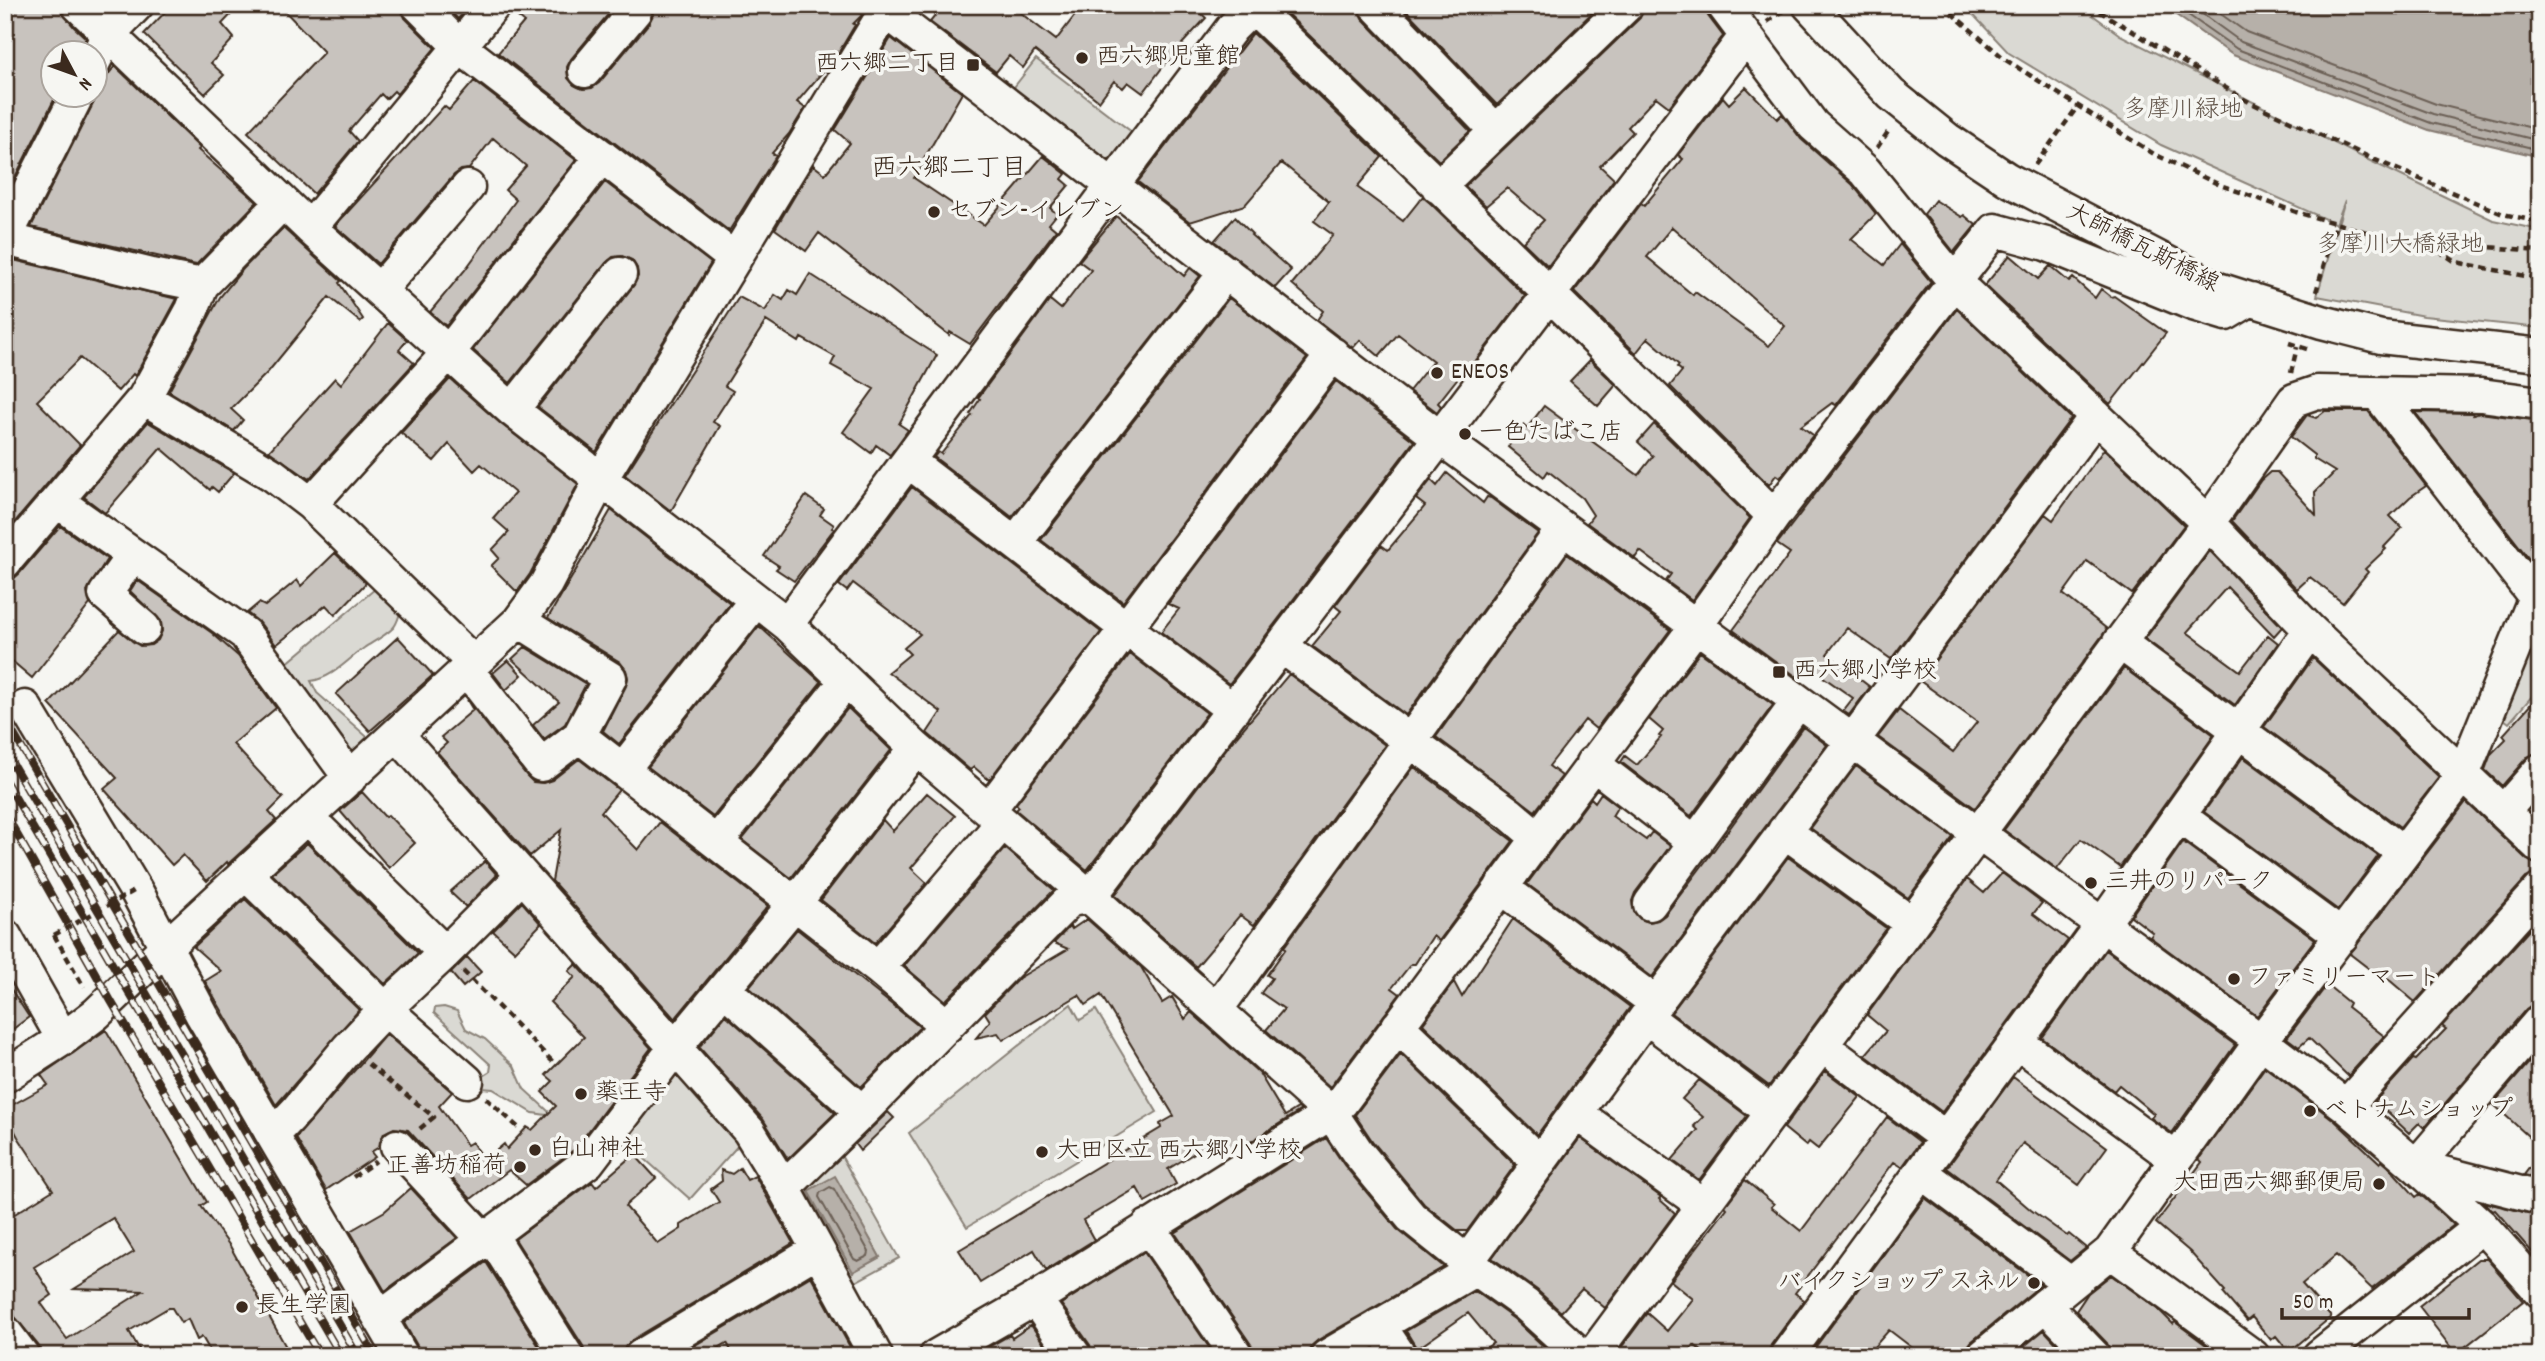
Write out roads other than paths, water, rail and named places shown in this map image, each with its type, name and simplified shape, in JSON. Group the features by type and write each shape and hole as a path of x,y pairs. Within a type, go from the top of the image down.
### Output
{"street":[{"path":"78,5 310,228 512,410 756,600 836,668 916,748 1090,897 1331,1113 1358,1153 1411,1217 1526,1305 1582,1356"},
{"path":"106,38 137,5"},
{"path":"418,5 460,47 735,258"},
{"path":"310,228 494,5"},
{"path":"585,71 635,11 628,5"},
{"path":"1375,5 1496,131"},
{"path":"1438,187 1626,5"},
{"path":"1723,5 1813,125 1865,171 1954,281 2208,523 2310,631 2540,847"},
{"name":"大師橋瓦斯橋線","path":"1809,5 1891,94 1947,139 2007,179 2218,289 2322,322 2381,337 2540,355"},
{"path":"793,630 908,461 1112,186 1232,28 1253,6 1774,516"},
{"path":"5,1076 64,1039 111,1002 166,947 519,621 547,584 601,479 884,7 1439,437 2261,1041 2416,1166 2482,1226 2540,1290"},
{"path":"784,1188 1070,900 1090,897 1746,36"},
{"path":"71,108 5,239 202,285"},
{"path":"311,504 448,353 602,156"},
{"path":"380,290 468,187"},
{"path":"5,562 58,501 114,429 144,398 192,310 202,285 283,202"},
{"path":"936,1356 1035,1298 1331,1113 1342,1102 1696,626 1774,516 1995,230 2046,244 2193,304 2226,314 2251,299"},
{"path":"1015,543 1226,272"},
{"path":"512,410 620,274"},
{"path":"878,968 996,817 1127,629 1333,354"},
{"path":"1594,1356 2208,523 2290,396 2316,392 2481,395 2540,403"},
{"path":"1983,1356 2110,1252 2261,1041 2463,775 2537,596 2378,394"},
{"path":"144,398 274,475 311,504 471,666 541,765 579,736 610,678 519,621"},
{"path":"1327,1356 1471,1265 1540,1163 1651,1010 2096,416"},
{"path":"908,461 1233,710"},
{"path":"58,501 245,634 350,778"},
{"path":"1216,1010 1563,528"},
{"path":"133,555 105,594 144,628"},
{"path":"793,630 840,586"},
{"path":"624,768 756,600"},
{"path":"1786,1356 2102,925 2310,631"},
{"path":"2119,642 2403,852"},
{"path":"1281,646 1537,837"},
{"path":"717,842 836,668"},
{"path":"1650,904 1798,702"},
{"path":"25,707 138,894 202,1015 402,1356"},
{"path":"397,734 436,785 522,876 749,1131 784,1188 876,1356"},
{"path":"579,736 624,768 878,968 947,1026"},
{"path":"380,1318 588,1162 674,1049 795,903 916,748"},
{"path":"1592,764 1696,843"},
{"path":"2503,812 2540,770"},
{"path":"2179,816 2342,936"},
{"path":"307,817 445,953"},
{"path":"1784,831 1912,923"},
{"path":"246,874 385,1009 467,1081"},
{"path":"274,1135 385,1009 522,876"},
{"path":"1501,887 1772,1112"},
{"path":"2346,1107 2540,890"},
{"path":"5,936 64,1039"},
{"path":"724,989 862,1112"},
{"path":"2416,1166 2540,1021"},
{"path":"1398,1026 1540,1163"},
{"path":"2017,1042 2176,1159"},
{"path":"1821,1045 1946,1138"},
{"path":"1576,1113 1703,1205"},
{"path":"397,1146 487,1238 567,1356"},
{"path":"2416,1166 2538,1196"},
{"path":"1922,1172 2071,1284"},
{"path":"1148,1226 1237,1356"},
{"path":"2319,1356 2482,1226"},
{"path":"641,1356 818,1250"},
{"path":"2110,1252 2253,1356"},
{"path":"1035,1298 1075,1356"},
{"path":"2045,1305 2094,1356"},
{"path":"1379,1325 1400,1356"},
{"path":"5,1333 23,1356"}],"water":[{"path":"2162,5 2540,5 2540,157 2429,130 2233,55"},
{"path":"835,1176 880,1257 853,1272 808,1191"}],"railway":[{"path":"5,719 375,1356"},
{"path":"5,751 358,1356"},
{"path":"5,780 341,1356"},
{"path":"5,813 111,1001 320,1356"}],"place":[{"name":"西六郷児童館","path":"1082,58"},
{"name":"西六郷二丁目","path":"973,65"},
{"name":"セブン-イレブン","path":"934,212"},
{"name":"ENEOS","path":"1437,373"},
{"name":"一色たばこ店","path":"1465,434"},
{"name":"西六郷小学校","path":"1779,672"},
{"name":"三井のリパーク","path":"2091,883"},
{"name":"ファミリーマート","path":"2234,979"},
{"name":"薬王寺","path":"581,1094"},
{"name":"ベトナムショップ","path":"2310,1111"},
{"name":"白山神社","path":"535,1150"},
{"name":"大田区立 西六郷小学校","path":"1042,1152"},
{"name":"正善坊稲荷","path":"520,1167"},
{"name":"大田西六郷郵便局","path":"2379,1184"},
{"name":"バイクショップ スネル","path":"2034,1283"},
{"name":"長生学園","path":"242,1307"}],"district":[{"name":"西六郷二丁目","path":"949,169"}],"park label":[{"name":"多摩川緑地","path":"2183,111"},
{"name":"多摩川大橋緑地","path":"2400,246"}]}
